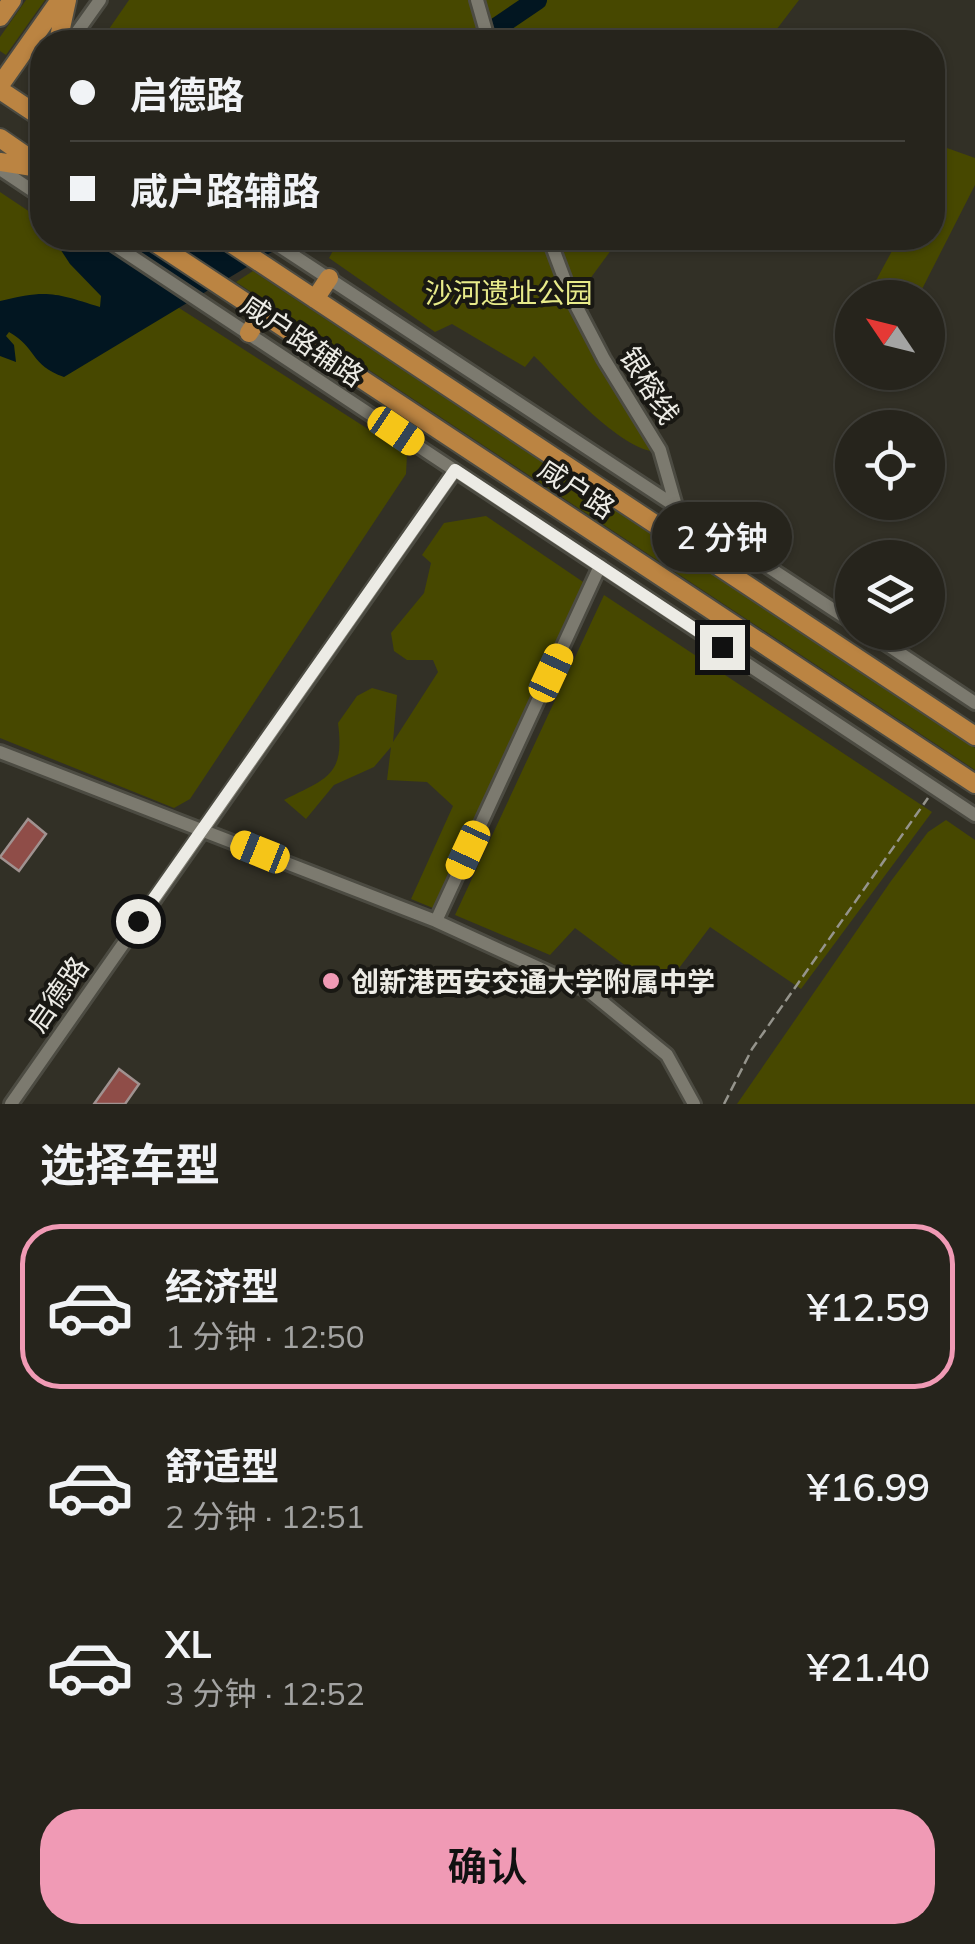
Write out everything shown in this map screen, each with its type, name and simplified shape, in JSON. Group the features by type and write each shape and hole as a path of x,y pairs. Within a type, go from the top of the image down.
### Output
{"main road":[{"path":"0,17 12,0"},
{"path":"60,30 64,0"},
{"path":"42,30 64,0"},
{"path":"30,46 0,87 30,109"},
{"path":"0,138 30,159"},
{"path":"0,166 30,167"},
{"name":"咸户路","path":"166,250 975,784"},
{"name":"咸户路","path":"242,250 975,736"},
{"path":"315,298 328,278"},
{"path":"248,333 262,313"}],"street":[{"path":"79,30 100,0"},
{"path":"478,0 486,30"},
{"path":"0,166 30,188"},
{"name":"咸户路辅路","path":"122,250 975,815"},
{"path":"286,250 835,611"},
{"name":"银榕线","path":"554,250 570,294 604,359 660,450 676,506"},
{"name":"启德路","path":"11,1104 455,470"},
{"path":"436,921 600,566"},
{"path":"895,650 975,703"},
{"path":"0,752 436,921 589,990 667,1054 694,1104"}],"path":[{"path":"724,1104 752,1050 935,788"}],"green space":[{"path":"26,0 45,0 6,55 0,51 0,37"},
{"path":"129,0 799,0 776,30 108,30"},
{"path":"947,148 975,158 975,185 945,244"},
{"path":"0,192 30,212 30,250 89,250 407,454 406,474 190,799 174,808 0,738"},
{"name":"沙河遗址公园","path":"333,250 611,250 573,302 658,452 643,449 609,428 534,356 525,367 452,324 435,332 329,258"},
{"path":"892,250 942,250 927,280 876,280"},
{"path":"253,271 975,748 975,770 236,282"},
{"path":"486,516 595,590 445,913 411,899 453,806 427,782 387,780 391,747 374,767 334,785 306,819 284,800 330,773 339,754 338,723 357,696 372,688 397,695 393,742 438,672 433,660 407,660 394,651 391,633 424,593 431,563 422,555 444,523"},
{"path":"604,595 932,812 801,989 710,927 661,992 575,928 550,955 455,915"},
{"path":"946,820 975,840 975,1104 737,1104 891,881 928,832"}],"water":[{"path":"61,250 275,250 64,377 45,367 9,332 6,336 14,345 16,362 0,356 0,301 51,294 100,307 101,296"}],"building":[{"path":"28,819 46,834 19,871 0,857"},
{"path":"119,1069 139,1084 125,1104 94,1104"}],"waterway":[{"path":"493,30 537,0"}],"place":[{"name":"创新港西安交通大学附属中学","path":"331,981"}],"route":[{"path":"138,921 455,470 722,647"}]}
